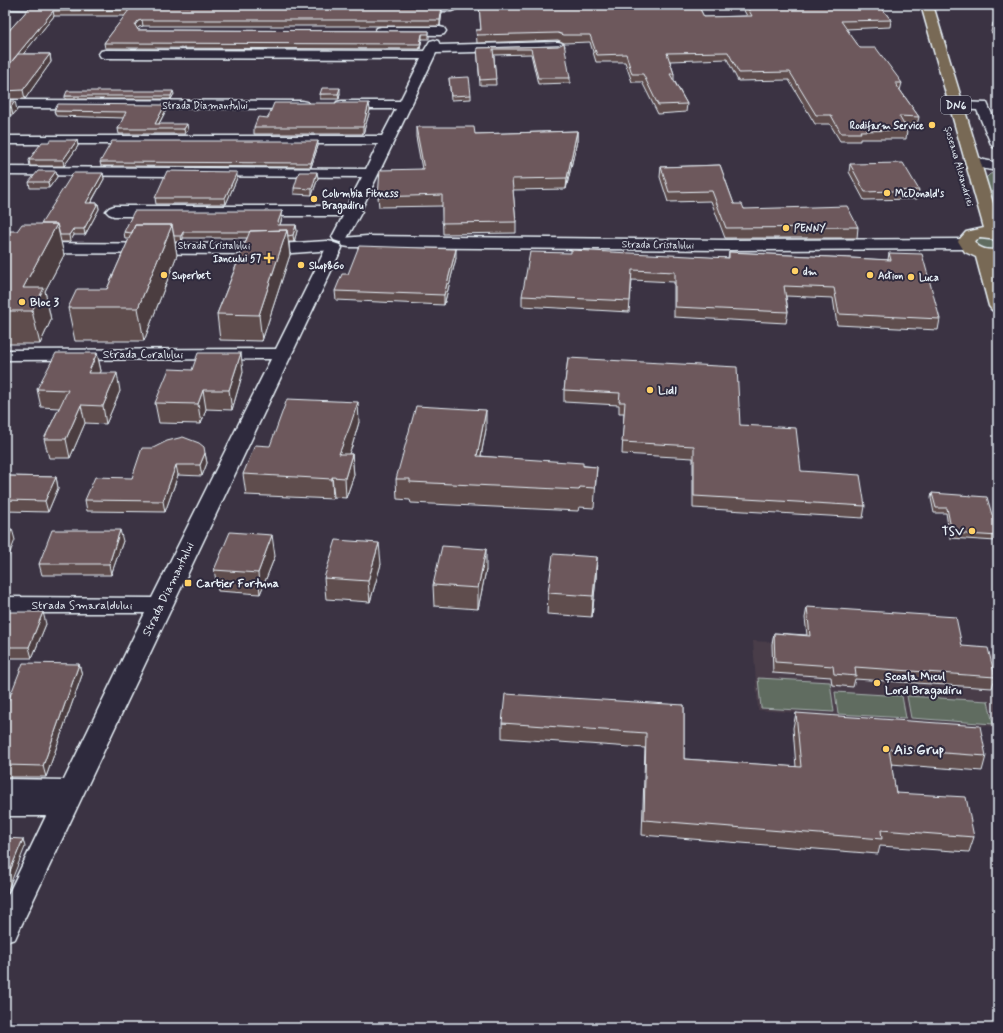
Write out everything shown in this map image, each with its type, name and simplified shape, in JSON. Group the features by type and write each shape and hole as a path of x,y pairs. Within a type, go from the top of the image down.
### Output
{"main road":[{"name":"Șoseaua Alexandriei","path":"915,5 984,237"},
{"name":"Șoseaua Alexandriei","path":"927,5 981,192 984,237"},
{"path":"981,192 998,203"},
{"path":"984,237 972,249 991,255 998,306"}],"street":[{"path":"5,6 74,7"},
{"path":"403,8 452,7"},
{"name":"Strada Diamantului","path":"5,929 282,354 308,304 335,243 354,211 452,7"},
{"path":"370,31 440,31"},
{"path":"105,54 431,52 558,46"},
{"name":"Strada Diamantului","path":"5,104 405,105"},
{"path":"956,106 982,106 998,144"},
{"path":"5,140 388,140"},
{"path":"970,158 979,163 998,167"},
{"path":"5,171 372,173"},
{"path":"114,210 354,211"},
{"name":"Strada Cristalului","path":"5,244 280,249 335,243 373,241 728,245 984,237"},
{"name":"Strada Cristalului","path":"5,248 114,247"},
{"name":"Strada Coralului","path":"5,355 282,354"},
{"name":"Strada Smaraldului","path":"5,605 160,606"},
{"path":"5,789 68,798"},
{"path":"5,806 68,798"}],"shaded area":[{"name":"Școala Micul Lord Bragadiru","path":"753,641 998,656 998,727 758,710"}],"green space":[{"path":"998,172 998,223 985,179 990,174"},
{"path":"978,238 998,239 998,251 979,248 973,241"},
{"path":"758,678 830,682 834,712 761,708"},
{"path":"835,692 902,696 906,718 838,714"},
{"path":"907,696 988,701 993,724 911,718"}],"building":[{"path":"32,5 442,7 440,20 142,20 138,21 135,25 138,30 429,31 429,34 422,34 420,44 104,43 129,10 53,11 7,67 5,67 5,35"},
{"path":"479,5 698,5 704,17 752,16 746,5 879,5 891,20 841,21 860,48 876,48 902,83 895,83 919,117 899,116 907,130 841,133 831,115 816,115 790,72 739,73 728,52 667,53 674,74 670,74 687,104 658,105 643,74 632,74 626,54 597,55 590,35 564,35 558,33 477,35 476,30 481,30"},
{"path":"993,23 998,23 998,29"},
{"path":"564,43 570,78 538,78 531,49 493,49 496,79 480,80 477,48 558,46"},
{"path":"18,54 50,54 23,90 5,91 5,70"},
{"path":"469,77 471,95 451,96 449,78"},
{"path":"322,88 340,88 338,94 320,94"},
{"path":"67,91 173,91 171,96 65,96"},
{"path":"5,101 15,101 11,107 5,107"},
{"path":"274,103 369,103 363,127 254,127 258,117 268,118"},
{"path":"58,104 165,105 155,124 187,124 184,129 118,129 126,112 54,111"},
{"path":"416,127 474,127 475,134 577,131 567,178 512,179 516,222 442,223 442,195 378,197 380,170 424,169"},
{"path":"50,140 77,140 63,160 29,160 42,142 49,142"},
{"path":"112,141 318,141 311,163 100,162"},
{"path":"903,163 919,190 865,192 850,164"},
{"path":"720,165 734,204 742,204 744,209 847,206 858,227 726,228 712,191 669,192 661,167"},
{"path":"38,171 56,171 48,182 29,182"},
{"path":"167,171 237,172 225,198 155,198"},
{"path":"299,172 317,172 312,189 294,188"},
{"path":"73,173 103,173 86,203 98,203 84,229 73,229 69,235 60,235 57,224 41,224"},
{"path":"134,211 282,211 277,225 296,225 293,235 288,236 287,230 249,232 183,232 181,236 174,236 172,225 135,225 132,233 124,232"},
{"path":"22,224 57,224 23,288 44,288 32,311 5,311 5,240 10,231 17,231"},
{"path":"135,225 172,225 138,308 68,308 77,289 107,289"},
{"path":"287,230 259,315 217,314 250,231"},
{"path":"359,246 456,249 444,295 335,291 342,274 348,274"},
{"path":"571,250 729,258 729,252 891,260 889,253 922,254 940,319 839,314 834,288 784,286 788,312 675,307 675,272 632,270 630,301 522,296 530,252 571,253"},
{"path":"56,353 97,353 88,373 117,373 103,406 81,405 66,439 44,439 68,390 37,389"},
{"path":"198,353 241,353 229,390 203,390 198,404 155,403 169,369 192,370"},
{"path":"568,358 737,367 740,425 796,428 801,471 860,475 865,506 694,496 694,446 622,442 625,402 619,402 620,393 564,390"},
{"path":"287,399 358,402 339,454 352,454 345,478 332,477 332,479 243,474 255,445 270,446"},
{"path":"416,406 486,410 477,456 583,463 583,466 597,467 595,488 580,487 579,490 410,482 410,479 396,479"},
{"path":"183,437 199,443 204,447 205,453 200,465 176,465 163,501 85,500 95,477 132,478 142,448 153,448 167,441"},
{"path":"5,476 56,477 45,501 5,500"},
{"path":"932,493 987,497 998,536 952,533 947,508 936,508"},
{"path":"5,529 12,529 5,546"},
{"path":"52,530 120,530 109,564 39,564"},
{"path":"230,532 272,535 258,573 214,570"},
{"path":"336,540 379,543 368,581 324,578"},
{"path":"442,546 486,549 478,588 433,585"},
{"path":"553,554 597,557 593,596 548,593"},
{"path":"807,607 956,617 962,646 988,648 995,677 855,667 856,676 834,674 833,666 775,662 774,633 810,636"},
{"path":"5,612 43,612 29,647 5,647"},
{"path":"23,663 79,664 43,766 5,765 5,709"},
{"path":"505,694 684,705 684,759 801,767 796,713 980,726 986,756 889,749 896,793 966,797 974,837 881,830 882,839 644,820 646,733 502,723"},
{"path":"5,838 23,839 5,883"}],"place":[{"name":"Rodifarm Service","path":"932,125"},
{"name":"McDonald's","path":"887,193"},
{"name":"Columbia Fitness Bragadiru","path":"314,199"},
{"name":"PENNY","path":"786,228"},
{"name":"Iancului 57","path":"269,258"},
{"name":"Shop&Go","path":"301,265"},
{"name":"dm","path":"795,271"},
{"name":"Superbet","path":"164,275"},
{"name":"Action","path":"870,275"},
{"name":"Luca","path":"911,277"},
{"name":"Bloc 3","path":"22,302"},
{"name":"Lidl","path":"650,390"},
{"name":"TSV","path":"972,531"},
{"name":"Cartier Fortuna","path":"188,583"},
{"name":"Școala Micul Lord Bragadiru","path":"877,683"},
{"name":"Ais Grup","path":"886,749"}]}
